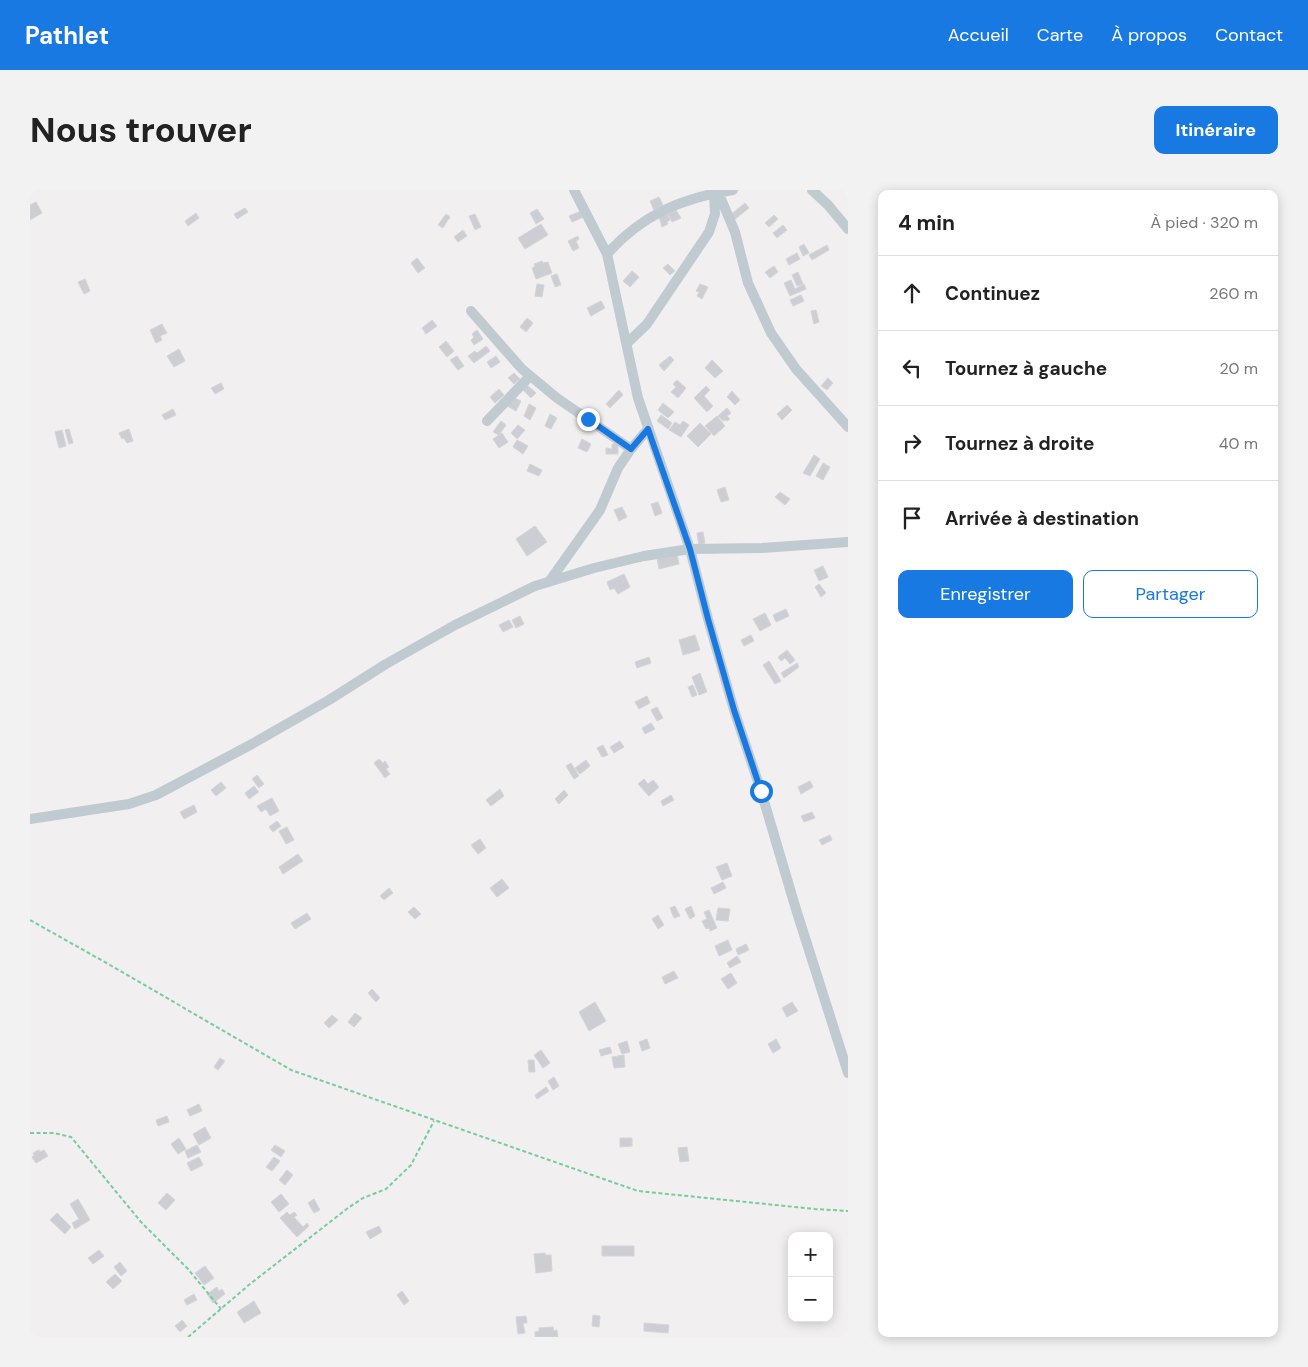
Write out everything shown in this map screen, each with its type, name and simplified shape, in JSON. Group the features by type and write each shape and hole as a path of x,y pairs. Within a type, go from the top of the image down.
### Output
{"street":[{"path":"574,190 607,254 632,372 648,429 690,549 732,701 848,1073"},
{"path":"607,254 623,236 642,221 689,199 733,190"},
{"path":"812,190 848,228"},
{"path":"627,343 647,324 709,232 715,214 716,193"},
{"path":"716,193 735,232 748,283 771,333 796,368 848,427"},
{"path":"471,311 530,376 557,398 631,449"},
{"path":"487,422 530,376"},
{"path":"549,582 600,510 618,468 648,429"},
{"path":"30,819 129,804 156,795 252,744 455,625 535,586 594,568 644,556 690,549 762,548 848,542"}],"path":[{"path":"30,920 290,1070 638,1191 848,1211"},
{"path":"188,1337 250,1284 348,1208 363,1198 386,1188 411,1165 434,1120"},
{"path":"30,1133 54,1133 71,1137 141,1222 188,1269 221,1309"}],"building":[{"path":"659,197 663,205 654,210 650,201"},
{"path":"36,202 42,213 30,220 30,205"},
{"path":"745,203 749,208 734,220 730,215"},
{"path":"245,208 248,212 237,219 234,214"},
{"path":"537,209 544,219 536,224 530,213"},
{"path":"676,210 681,218 672,222 668,214"},
{"path":"581,211 584,217 572,222 569,216"},
{"path":"196,213 199,218 188,226 185,221"},
{"path":"446,214 450,217 443,228 438,225"},
{"path":"475,214 481,227 475,230 469,216"},
{"path":"668,214 670,220 667,222 668,224 662,227 659,217"},
{"path":"774,215 778,219 769,227 765,223"},
{"path":"541,224 548,235 525,249 518,238"},
{"path":"783,225 787,230 777,238 773,233"},
{"path":"463,230 467,236 458,242 454,237"},
{"path":"578,236 579,239 576,241 579,248 573,251 568,241"},
{"path":"804,244 809,253 803,256 799,247"},
{"path":"827,245 829,250 812,260 809,255"},
{"path":"797,253 800,259 789,265 786,259"},
{"path":"417,258 425,268 418,273 411,263"},
{"path":"542,261 543,263 548,262 552,273 536,279 532,268 535,266 534,264"},
{"path":"668,264 675,271 670,275 663,268"},
{"path":"774,266 778,272 770,278 765,272"},
{"path":"632,271 639,277 630,287 623,281"},
{"path":"798,272 803,284 797,286 792,275"},
{"path":"557,274 561,285 555,287 551,276"},
{"path":"85,279 90,291 84,294 78,282"},
{"path":"791,280 795,289 804,284 806,289 790,296 784,283"},
{"path":"537,284 544,285 542,297 535,296"},
{"path":"700,284 708,287 702,299 697,296 699,292 696,291"},
{"path":"801,295 804,301 793,306 790,300"},
{"path":"601,301 605,308 591,316 587,308"},
{"path":"816,310 819,322 814,324 811,311"},
{"path":"527,318 533,323 526,332 520,327"},
{"path":"432,320 437,326 426,334 422,328"},
{"path":"162,324 167,333 160,336 162,340 156,343 150,330"},
{"path":"477,330 483,339 474,345 471,340 474,337 472,334"},
{"path":"446,341 454,351 447,357 439,347"},
{"path":"486,346 490,351 474,363 468,356 475,351 477,353"},
{"path":"179,349 185,361 174,367 167,356"},
{"path":"457,356 464,366 458,370 450,360"},
{"path":"496,356 500,362 491,368 487,362"},
{"path":"670,356 674,360 664,371 659,365"},
{"path":"712,360 723,371 715,378 705,368"},
{"path":"514,373 520,379 514,384 508,378"},
{"path":"828,378 833,383 827,390 821,386"},
{"path":"677,380 686,388 678,398 671,392 676,387 673,384"},
{"path":"221,383 224,389 215,394 211,388"},
{"path":"526,384 536,393 531,398 522,389"},
{"path":"706,386 710,390 704,396 713,406 707,412 694,398"},
{"path":"499,389 504,395 495,403 490,397"},
{"path":"619,390 623,395 610,408 606,404"},
{"path":"732,391 740,400 735,405 727,397"},
{"path":"512,397 521,401 516,411 507,406"},
{"path":"663,403 674,412 668,418 658,410"},
{"path":"529,404 536,408 530,420 524,416"},
{"path":"787,405 792,410 782,420 777,414"},
{"path":"727,408 731,413 727,416 730,419 723,421 718,416"},
{"path":"173,409 176,415 165,420 162,415"},
{"path":"550,414 557,418 551,429 545,426"},
{"path":"661,415 672,423 668,429 657,421"},
{"path":"717,416 725,426 714,436 705,426"},
{"path":"501,421 506,425 499,435 493,432"},
{"path":"683,421 689,425 681,437 669,430 675,422 680,425"},
{"path":"700,423 711,434 698,447 687,436"},
{"path":"518,425 525,430 517,439 511,433"},
{"path":"69,429 73,443 69,444 65,430"},
{"path":"129,429 133,441 127,443 119,433"},
{"path":"62,430 66,446 59,448 55,432"},
{"path":"502,433 508,442 499,448 493,439"},
{"path":"582,439 591,444 587,452 578,448"},
{"path":"517,440 528,446 523,454 513,447"},
{"path":"612,444 618,444 618,454 606,454 606,448 612,449"},
{"path":"814,455 820,459 810,476 803,473"},
{"path":"823,463 830,467 823,480 816,476"},
{"path":"530,464 542,470 539,476 527,471"},
{"path":"725,487 729,500 721,502 717,490"},
{"path":"780,492 790,499 785,505 775,497"},
{"path":"658,502 662,513 655,516 651,504"},
{"path":"622,507 627,517 619,521 614,510"},
{"path":"535,526 547,542 527,556 516,539"},
{"path":"703,532 705,543 699,545 697,533"},
{"path":"677,554 679,564 659,569 657,559"},
{"path":"823,566 828,577 819,581 814,570"},
{"path":"624,574 630,587 618,594 614,588 610,590 607,582"},
{"path":"819,584 826,593 821,597 815,587"},
{"path":"786,609 789,616 776,622 773,615"},
{"path":"765,613 771,625 760,631 753,619"},
{"path":"520,616 524,624 516,628 512,620"},
{"path":"509,620 513,627 503,632 499,625"},
{"path":"695,635 700,650 683,655 679,640"},
{"path":"751,635 754,641 744,646 741,640"},
{"path":"787,650 795,660 790,664 785,658 781,661 778,657"},
{"path":"649,657 651,663 637,668 635,662"},
{"path":"769,661 781,681 775,684 763,665"},
{"path":"797,663 799,667 784,678 781,673"},
{"path":"700,673 707,692 699,695 692,677"},
{"path":"693,685 697,695 692,697 688,687"},
{"path":"647,696 650,703 639,709 635,702"},
{"path":"657,707 663,718 657,721 651,710"},
{"path":"651,723 655,729 645,734 642,728"},
{"path":"620,741 624,747 614,753 610,747"},
{"path":"603,745 608,755 602,757 597,748"},
{"path":"379,759 383,763 385,761 389,767 386,769 390,774 385,778 374,763"},
{"path":"586,760 590,766 580,774 575,768"},
{"path":"571,763 579,776 574,779 566,766"},
{"path":"257,775 264,784 259,788 252,779"},
{"path":"644,779 648,784 653,780 659,787 649,796 638,784"},
{"path":"810,781 813,787 801,794 798,787"},
{"path":"221,782 226,788 216,796 211,790"},
{"path":"254,786 259,792 249,799 245,793"},
{"path":"500,789 504,796 491,806 486,800"},
{"path":"564,790 568,795 559,804 555,799"},
{"path":"671,795 674,800 663,806 661,801"},
{"path":"272,798 279,811 270,816 266,809 261,812 257,806"},
{"path":"194,805 197,812 184,819 180,812"},
{"path":"812,812 815,818 804,822 801,816"},
{"path":"277,821 281,826 273,832 269,827"},
{"path":"287,827 294,840 286,844 279,831"},
{"path":"830,835 832,840 822,845 819,840"},
{"path":"480,839 486,848 478,854 471,845"},
{"path":"298,854 303,861 283,874 279,867"},
{"path":"727,863 732,876 722,880 716,867"},
{"path":"502,879 509,888 497,897 490,888"},
{"path":"723,882 726,888 714,894 711,888"},
{"path":"389,888 393,893 384,900 380,896"},
{"path":"675,906 680,916 674,918 670,908"},
{"path":"691,906 695,916 690,919 685,909"},
{"path":"414,907 421,914 415,919 408,912"},
{"path":"718,908 730,909 728,921 716,920"},
{"path":"709,910 717,928 710,931 709,928 706,929 702,921 707,919 704,912"},
{"path":"307,913 311,919 295,929 291,923"},
{"path":"658,915 664,925 658,929 652,919"},
{"path":"728,940 732,950 719,956 715,946"},
{"path":"746,944 749,950 738,955 736,949"},
{"path":"737,956 741,962 730,968 727,963"},
{"path":"674,971 678,978 665,984 662,977"},
{"path":"731,973 737,983 728,989 721,979"},
{"path":"372,989 380,998 376,1002 368,993"},
{"path":"595,1002 606,1021 589,1031 579,1012"},
{"path":"792,1002 798,1011 787,1017 782,1008"},
{"path":"355,1013 362,1018 354,1027 348,1022"},
{"path":"332,1015 338,1020 329,1028 324,1023"},
{"path":"647,1039 650,1048 642,1051 639,1042"},
{"path":"776,1039 781,1048 773,1053 768,1044"},
{"path":"627,1041 630,1052 622,1054 618,1044"},
{"path":"610,1047 612,1053 601,1056 599,1050"},
{"path":"541,1050 550,1063 543,1068 534,1055"},
{"path":"624,1055 625,1067 614,1068 612,1057"},
{"path":"220,1058 225,1061 218,1070 214,1067"},
{"path":"528,1060 534,1060 535,1072 529,1072"},
{"path":"554,1077 559,1086 553,1090 548,1081"},
{"path":"546,1087 549,1091 537,1099 535,1095"},
{"path":"199,1104 202,1111 190,1116 187,1110"},
{"path":"167,1116 169,1122 158,1126 156,1120"},
{"path":"205,1127 211,1138 199,1145 193,1134"},
{"path":"179,1138 186,1149 178,1154 171,1144"},
{"path":"620,1138 632,1138 632,1146 620,1147"},
{"path":"197,1145 201,1152 188,1158 185,1151"},
{"path":"275,1145 285,1151 281,1157 271,1150"},
{"path":"687,1147 689,1161 680,1162 678,1148"},
{"path":"39,1150 40,1152 44,1150 48,1156 36,1163 32,1157 33,1153"},
{"path":"199,1157 203,1165 191,1171 187,1163"},
{"path":"274,1157 280,1161 272,1171 266,1167"},
{"path":"287,1170 293,1175 285,1185 279,1180"},
{"path":"167,1193 175,1200 166,1210 158,1203"},
{"path":"281,1194 289,1204 279,1212 271,1202"},
{"path":"78,1199 90,1220 75,1229 72,1223 79,1219 70,1204"},
{"path":"314,1199 320,1210 314,1213 308,1203"},
{"path":"287,1212 290,1215 294,1212 297,1215 294,1217 303,1227 307,1223 309,1226 297,1237 280,1218"},
{"path":"57,1213 71,1227 65,1234 50,1220"},
{"path":"379,1226 382,1232 370,1239 366,1232"},
{"path":"602,1246 634,1246 634,1256 602,1256"},
{"path":"99,1250 104,1256 93,1264 88,1258"},
{"path":"545,1253 545,1255 551,1255 552,1271 536,1273 534,1254"},
{"path":"120,1262 127,1271 121,1276 114,1267"},
{"path":"205,1266 214,1278 204,1285 195,1273"},
{"path":"115,1274 122,1281 113,1289 106,1282"},
{"path":"217,1287 219,1291 222,1289 225,1294 213,1303 207,1294"},
{"path":"402,1291 409,1301 404,1305 397,1295"},
{"path":"194,1294 197,1300 187,1305 184,1300"},
{"path":"254,1301 261,1313 244,1323 237,1312"},
{"path":"593,1315 600,1316 599,1327 592,1326"},
{"path":"526,1316 527,1323 523,1323 525,1333 518,1334 516,1317"},
{"path":"182,1320 187,1326 180,1332 175,1326"},
{"path":"644,1323 669,1325 668,1333 644,1331"},
{"path":"553,1327 554,1331 557,1330 558,1337 535,1337 535,1332 539,1331 539,1328"}],"route":[{"path":"588,419 631,449 648,429 690,549 734,710 761,791"}]}
